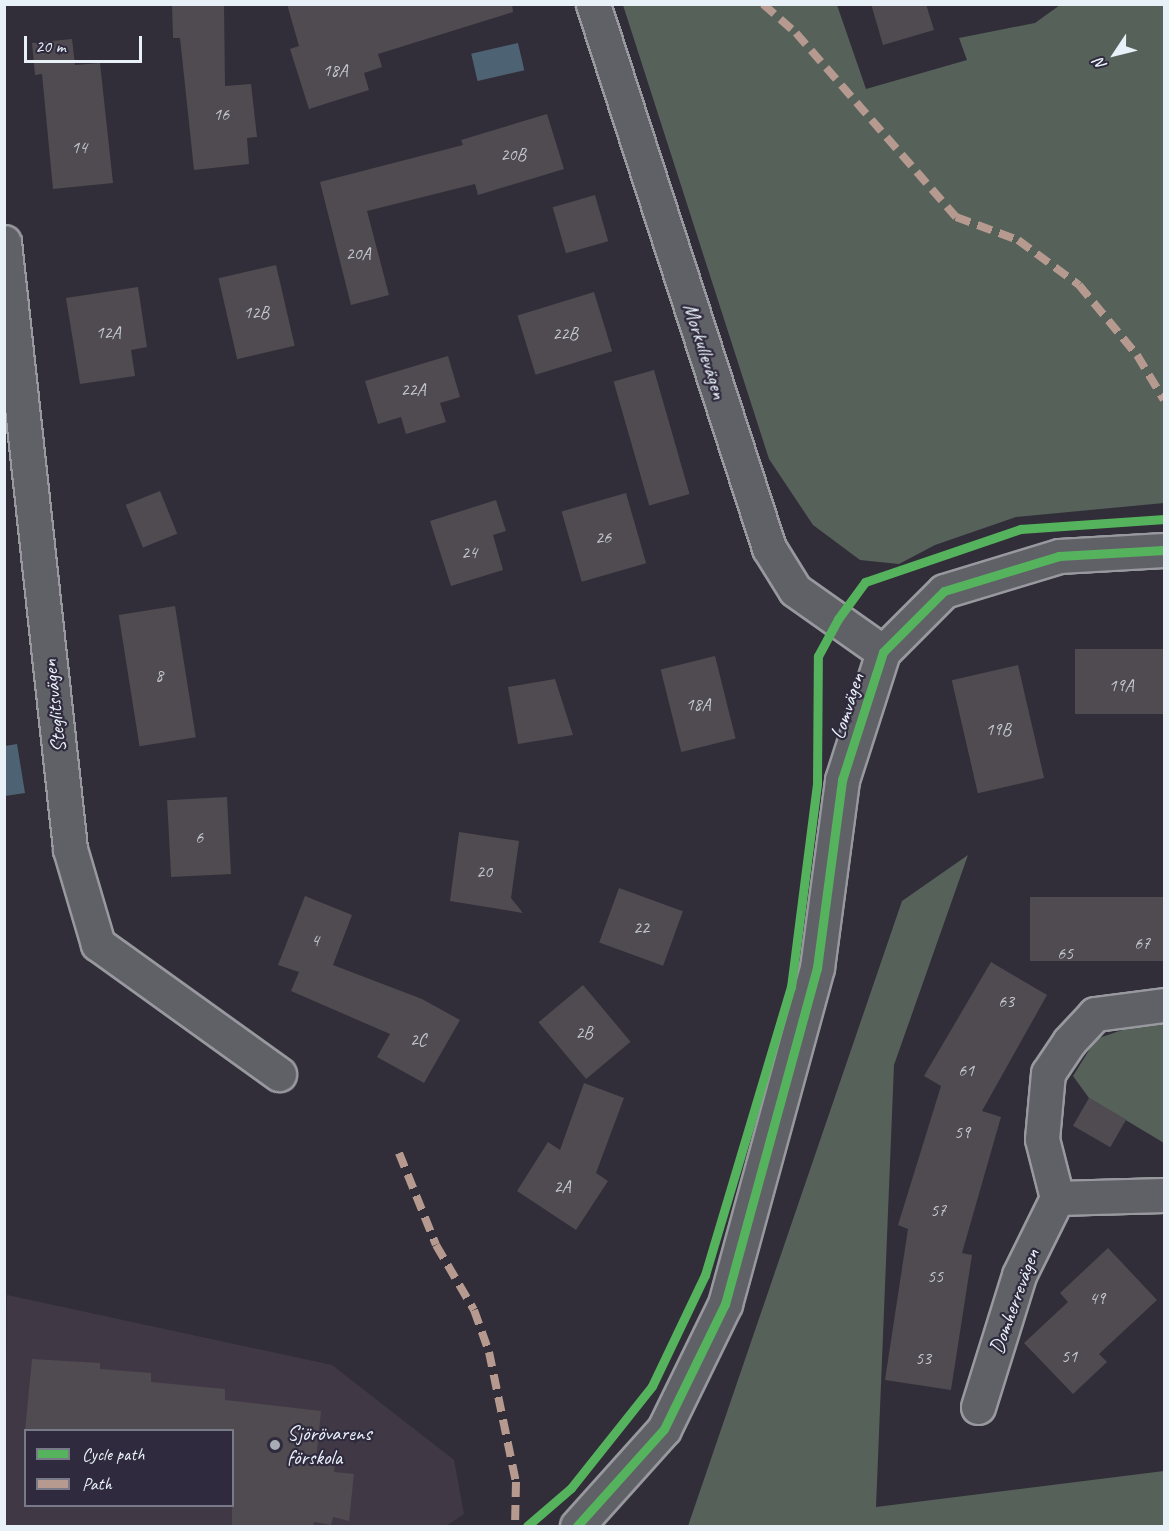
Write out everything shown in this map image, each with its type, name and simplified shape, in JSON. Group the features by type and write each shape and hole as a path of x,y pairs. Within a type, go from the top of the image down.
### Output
{"street":[{"name":"Morkullevägen","path":"593,4 769,548 795,590 883,652"},
{"name":"Steglitsvägen","path":"4,242 70,849 98,944 279,1074"},
{"name":"Lomvägen","path":"577,1527 664,1429 725,1304 817,968 842,780 883,652 944,591 1059,556 1164,550"},
{"path":"1164,1005 1095,1014 1069,1042 1048,1073 1042,1139 1058,1198 1164,1196"},
{"name":"Domherrevägen","path":"978,1407 1019,1275 1058,1198"}],"shaded area":[{"path":"623,5 837,5 866,89 967,60 959,38 1035,23 1060,5 1164,5 1164,503 1016,517 935,545 899,564 860,560 813,525 769,459"},
{"path":"968,855 894,1065 876,1507 1164,1471 1164,1526 688,1526 902,901"},
{"path":"1164,1023 1164,1143 1089,1098 1073,1076 1096,1039 1140,1024"},
{"path":"7,1295 332,1365 454,1460 464,1514 446,1526 5,1526"}],"water":[{"path":"518,43 524,70 478,81 471,54"},
{"path":"17,744 25,793 5,796 5,746"}],"building":[{"path":"287,4 512,4 513,12 378,54 382,67 364,73 369,90 309,109 290,49 299,46"},
{"path":"871,4 926,4 934,30 883,45"},
{"path":"224,5 225,86 251,84 257,137 247,138 249,164 194,170 180,38 173,38 172,6"},
{"path":"72,39 75,65 100,63 113,183 53,189 42,74 35,75 32,43"},
{"path":"547,114 564,169 478,195 475,184 367,211 389,295 351,305 320,182 463,145 461,140"},
{"path":"595,195 608,241 566,253 553,207"},
{"path":"276,265 295,346 237,359 219,278"},
{"path":"138,287 147,347 131,350 135,376 80,384 66,298"},
{"path":"594,292 612,351 536,375 517,315"},
{"path":"448,356 460,397 440,403 446,422 406,434 401,417 378,424 365,381"},
{"path":"654,370 690,494 649,506 614,382"},
{"path":"160,491 177,534 143,548 126,505"},
{"path":"626,493 646,563 582,582 562,511"},
{"path":"496,500 506,531 493,535 503,570 451,586 430,521"},
{"path":"175,606 196,737 140,746 119,615"},
{"path":"1075,649 1164,649 1164,714 1075,714"},
{"path":"715,656 736,738 681,752 661,670"},
{"path":"1018,665 1044,778 978,793 952,680"},
{"path":"555,679 573,735 518,744 508,687"},
{"path":"227,797 231,874 171,877 167,800"},
{"path":"459,832 519,841 511,898 523,913 450,901"},
{"path":"619,888 683,911 663,966 599,943"},
{"path":"305,896 352,915 333,965 422,999 460,1020 424,1083 377,1057 390,1034 291,991 299,972 278,965"},
{"path":"1030,897 1164,897 1164,961 1030,961"},
{"path":"991,962 1047,995 982,1111 1001,1117 962,1253 972,1255 951,1390 885,1380 908,1229 898,1225 941,1086 924,1076"},
{"path":"583,985 631,1042 586,1079 539,1022"},
{"path":"584,1083 624,1098 596,1173 608,1181 576,1230 517,1191 548,1142 560,1150"},
{"path":"1089,1098 1126,1120 1110,1147 1073,1126"},
{"path":"1108,1248 1157,1300 1099,1354 1107,1362 1073,1394 1024,1343 1068,1302 1060,1293"},
{"name":"Sjörövarens förskola","path":"32,1359 100,1363 100,1369 151,1373 151,1382 225,1389 225,1400 321,1411 316,1460 335,1462 334,1472 354,1474 349,1521 333,1517 331,1525 314,1522 313,1527 232,1527 234,1429 25,1429"}],"marked path":[{"path":"763,4 796,33 956,217 1018,240 1079,285 1137,355 1164,400"},
{"path":"399,1153 436,1245 474,1310 489,1352 516,1482 515,1526"}],"cycle path":[{"path":"527,1526 571,1488 652,1386 705,1275 791,987 817,784 818,656 838,619 865,582 1021,529 1164,519"},
{"path":"577,1526 664,1429 725,1304 817,968 842,780 883,652 944,591 1059,556 1164,550"}],"place":[{"name":"Sjörövarens förskola","path":"275,1445"}]}
